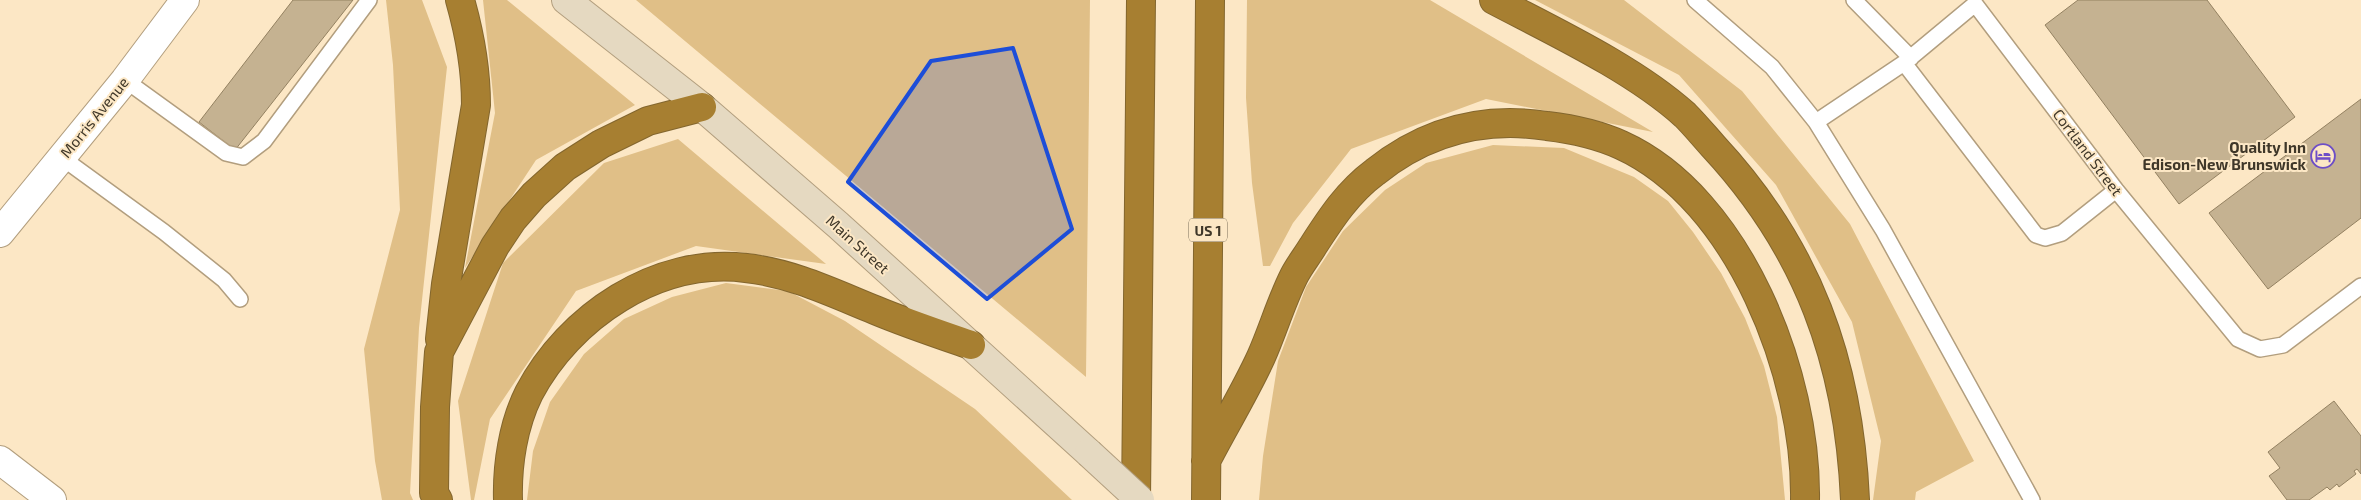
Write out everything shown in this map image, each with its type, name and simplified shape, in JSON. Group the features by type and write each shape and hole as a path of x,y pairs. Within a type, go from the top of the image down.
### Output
{"highway":[{"path":"438,500 434,493 434,416 439,352 446,284 476,105 472,52 460,0"},
{"path":"1136,500 1141,0"},
{"name":"US 1","path":"1206,500 1210,0"},
{"path":"1494,0 1576,43 1642,83 1685,115 1749,186 1798,264 1819,310 1835,357 1846,408 1853,461 1855,500"},
{"path":"439,352 495,246 513,219 534,195 565,167 601,144 648,121 702,107"},
{"path":"1206,461 1260,358 1294,275 1340,205 1374,172 1413,146 1451,130 1488,123 1527,123 1577,130 1621,145 1678,183 1704,209 1726,239 1753,285 1773,332 1789,380 1800,431 1805,475 1805,500"},
{"path":"508,500 508,480 514,438 529,394 552,359 581,326 608,305 639,286 674,274 712,267 745,267 781,274 827,289 876,310 971,345"}],"main road":[{"name":"Main Street","path":"566,0 702,107 971,345 1140,500"}],"street":[{"name":"Morris Avenue","path":"0,233 125,80 185,0"},
{"path":"0,460 52,500"}],"lane":[{"path":"125,80 226,153 243,157 264,141 369,0"},
{"path":"1695,0 1772,67 1816,122 1883,230 2032,500"},
{"path":"1854,0 1907,60 2036,235 2045,238 2062,233 2116,190"},
{"name":"Cortland Street","path":"1816,122 1907,60 1973,2 2116,190 2231,332 2248,345 2260,349 2283,345 2361,286"},
{"path":"62,157 179,244 224,280 240,299"}],"highlighted area":[{"path":"1013,48 1072,229 987,299 848,182 931,61"}],"shaded area":[{"path":"386,0 422,0 447,67 419,328 410,493 413,500 382,500 375,461 364,349 400,210 393,65"},
{"path":"483,0 507,0 635,105 536,160 465,268 495,113"},
{"path":"636,0 1090,0 1086,377"},
{"path":"1247,0 1430,0 1653,132 1486,99 1351,149 1293,223 1270,266 1263,266 1252,183 1246,98"},
{"path":"1535,0 1624,0 1742,91 1850,224 1974,461 1916,492 1915,500 1873,500 1881,441 1852,322 1776,185 1679,75"},
{"path":"678,139 826,264 696,246 576,291 490,419 474,500 471,500 458,401 503,263 604,163"},
{"path":"1493,145 1564,148 1634,177 1668,201 1693,232 1721,273 1745,318 1764,366 1777,417 1785,500 1259,500 1263,456 1278,361 1306,287 1343,231 1385,190 1426,163"},
{"path":"726,283 788,291 845,321 975,409 1072,500 527,500 533,451 550,402 584,354 624,319 672,297"}],"building":[{"path":"293,0 353,0 235,150 199,122"},
{"path":"2078,0 2207,0 2295,117 2179,204 2045,25"},
{"name":"Quality Inn Edison-New Brunswick","path":"2361,99 2361,218 2268,289 2209,213"},
{"path":"2334,401 2361,436 2361,474 2357,469 2354,471 2356,474 2339,487 2337,484 2330,490 2327,487 2309,500 2287,500 2269,476 2280,468 2268,452"}],"place":[{"name":"Quality Inn Edison-New Brunswick","path":"2323,156"}]}
